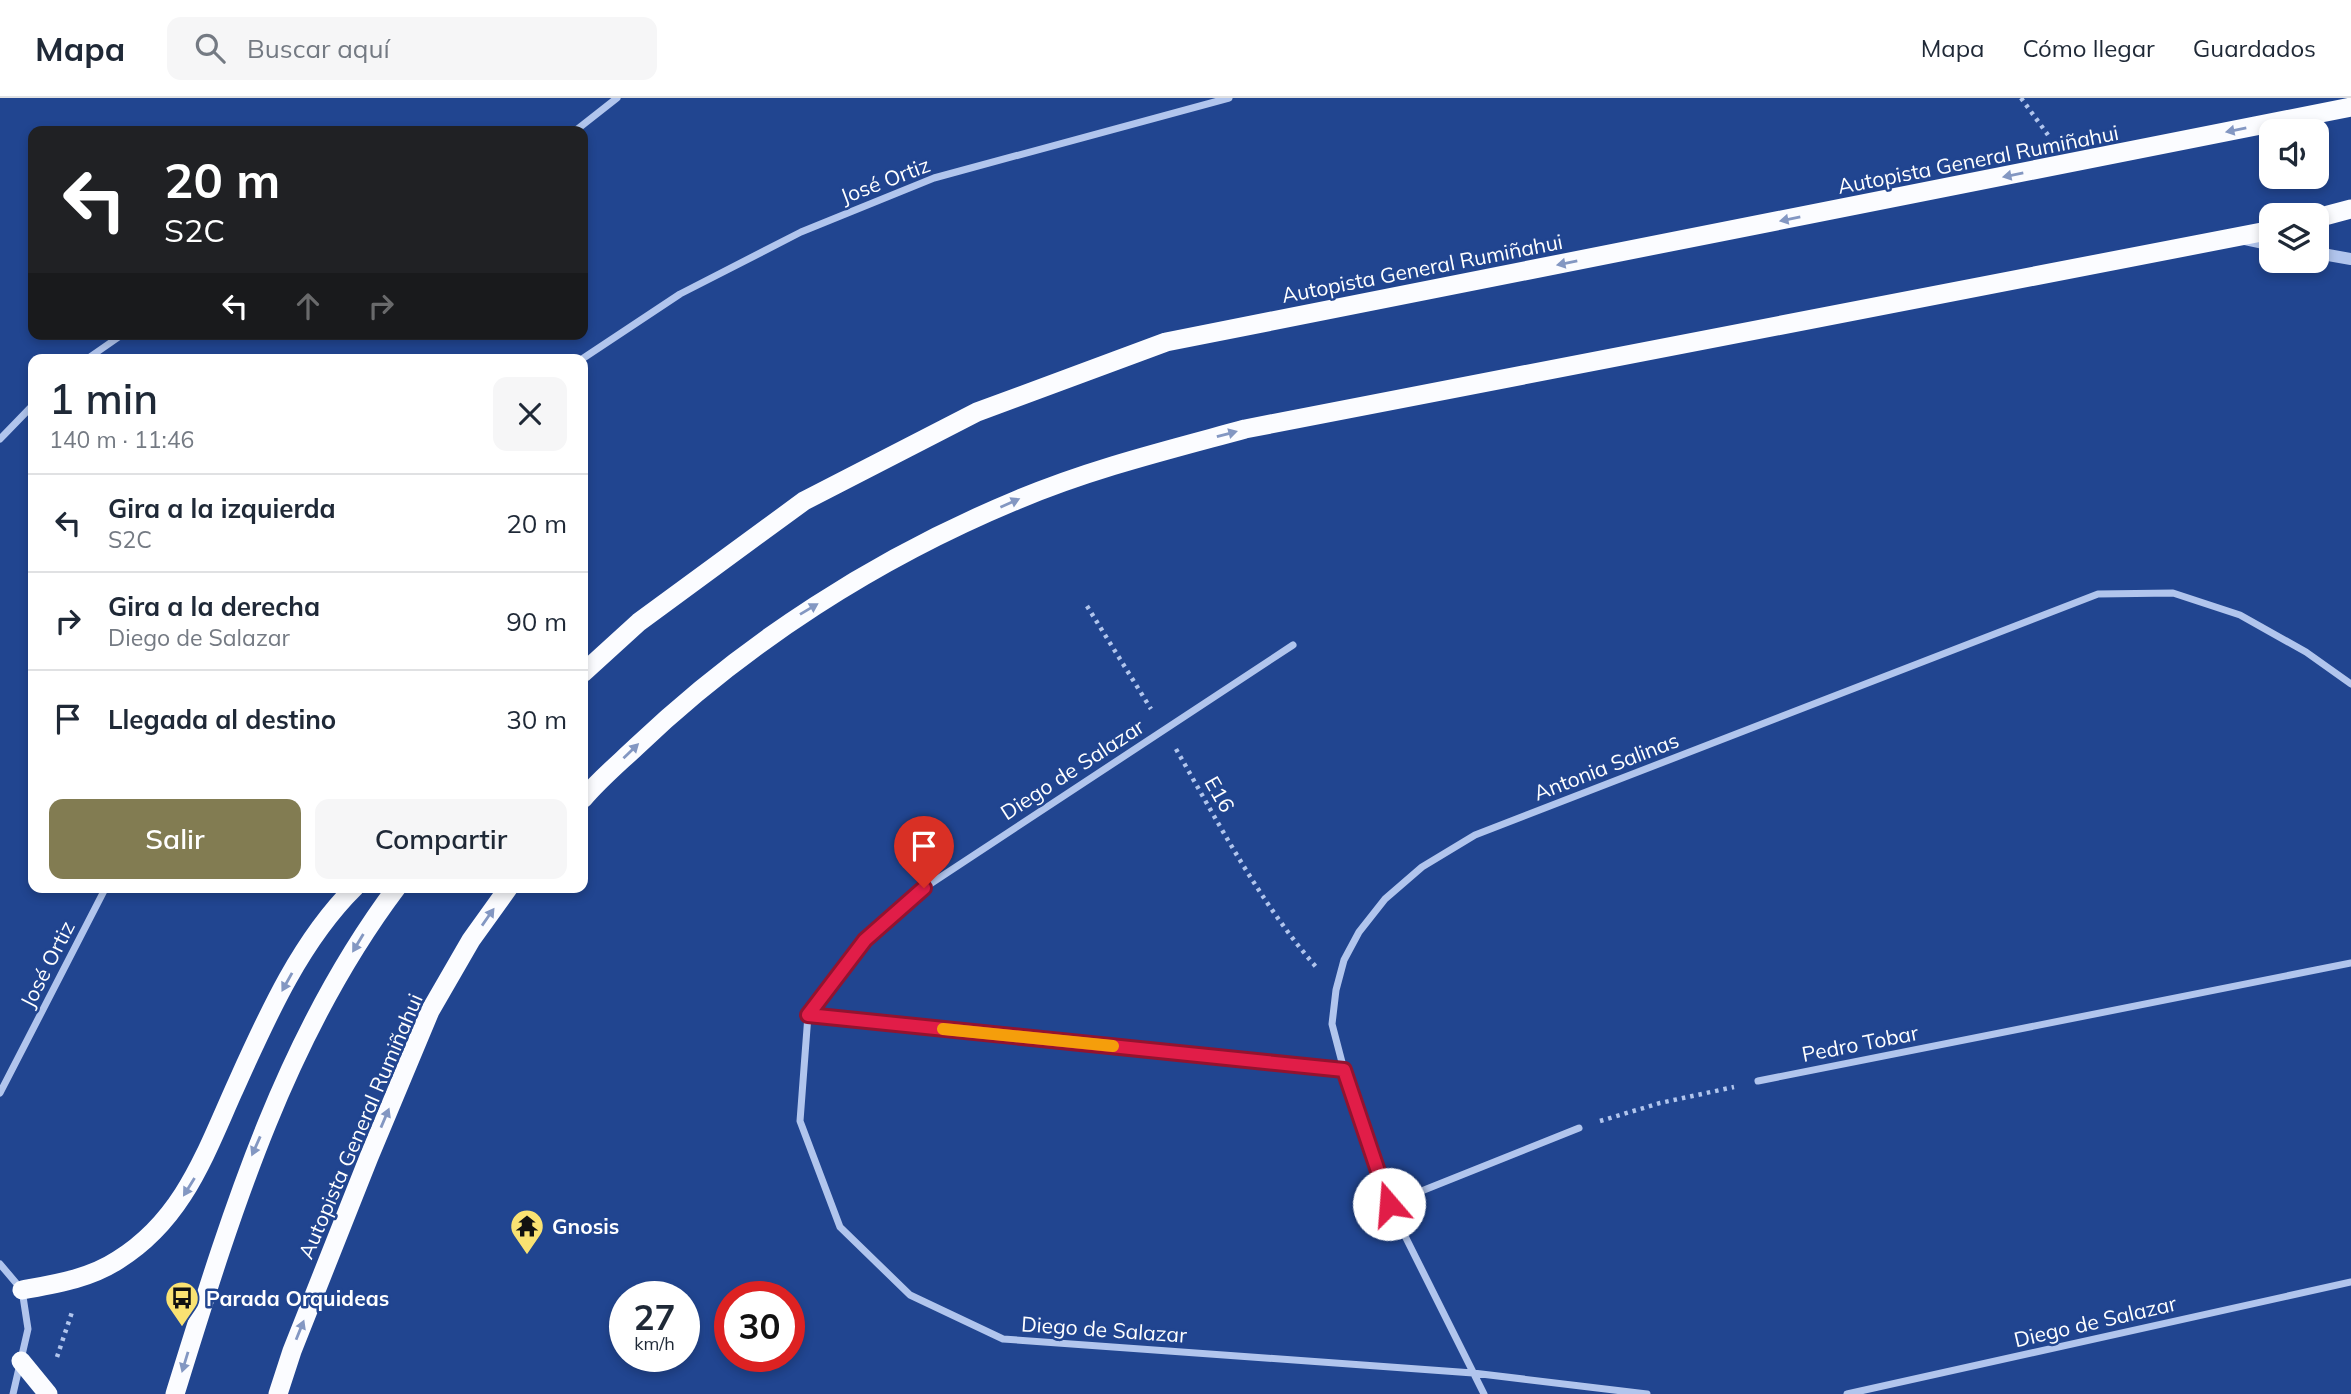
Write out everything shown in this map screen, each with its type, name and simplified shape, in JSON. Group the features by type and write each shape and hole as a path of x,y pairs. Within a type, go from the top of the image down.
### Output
{"highway":[{"name":"Autopista General Rumiñahui","path":"588,668 639,622 804,501 977,412 1166,342 2351,107"},
{"path":"2329,215 2351,209"},
{"path":"588,794 674,711 789,621 898,556 1017,500 1113,466 1245,429 2259,233"},
{"path":"22,1290 83,1277 116,1262 140,1245 165,1220 191,1185 288,978 338,904 349,893"},
{"path":"175,1394 257,1145 312,1021 371,922 393,893"},
{"name":"Autopista General Rumiñahui","path":"278,1394 292,1351 430,1011 471,940 505,893"},
{"path":"21,1361 47,1392"}],"street":[{"path":"581,126 617,98"},
{"name":"José Ortiz","path":"588,355 680,294 801,232 849,212 934,178 1229,98"},
{"path":"2241,238 2259,241"},
{"path":"2329,255 2351,259"},
{"path":"94,354 114,340"},
{"path":"0,439 28,410"},
{"name":"Antonia Salinas","path":"1484,1394 1389,1204 1344,1070 1332,1024 1336,990 1344,960 1359,932 1385,899 1422,867 1475,835 2098,594 2173,593 2241,615 2306,652 2351,684"},
{"name":"Diego de Salazar","path":"1293,645 924,888 865,940 808,1015 800,1121 840,1227 911,1295 1003,1339 1473,1373 1647,1394"},
{"name":"José Ortiz","path":"0,1093 103,893"},
{"name":"Pedro Tobar","path":"1758,1081 2351,964"},
{"path":"808,1015 1344,1070"},
{"path":"1389,1204 1579,1128"},
{"path":"0,1264 22,1290 28,1329 13,1394"},
{"name":"Diego de Salazar","path":"1847,1394 2351,1282"}],"path":[{"path":"2021,98 2068,164"},
{"name":"E16","path":"1087,606 1287,934 1336,990"},
{"path":"1579,1128 1660,1103 1758,1081"},
{"path":"47,1392 83,1277"}],"slow traffic":[{"path":"943,1029 1113,1046"}],"place":[{"name":"Gnosis","path":"527,1256"},
{"name":"Parada Orquideas","path":"182,1328"}],"route":[{"path":"924,888 865,940 808,1015 1344,1070 1389,1204"}]}
